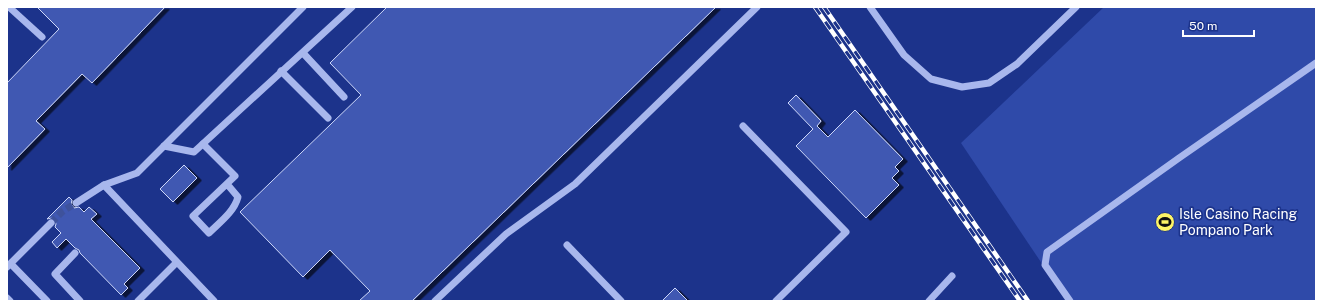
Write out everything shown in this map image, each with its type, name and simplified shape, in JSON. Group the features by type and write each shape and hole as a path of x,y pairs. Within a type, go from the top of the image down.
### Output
{"street":[{"path":"8,7 42,37"},
{"path":"76,203 104,185 137,173 303,7"},
{"path":"164,146 194,152 352,7"},
{"path":"435,301 506,234 574,184 757,7"},
{"path":"870,7 904,56 931,79 962,87 988,84 1017,64 1076,7"},
{"path":"303,53 344,97"},
{"path":"1070,301 1045,265 1047,252 1316,63"},
{"path":"281,72 328,118"},
{"path":"743,126 846,232 776,301"},
{"path":"203,144 236,176 227,184 193,216 209,232 236,205 238,197 227,184"},
{"path":"104,185 176,263 214,301"},
{"path":"47,301 9,265 51,223"},
{"path":"568,245 621,301"},
{"path":"75,253 55,274 80,301"},
{"path":"138,301 176,263"},
{"path":"929,301 952,276"},
{"path":"7,298 10,301"}],"shaded area":[{"name":"Isle Casino Racing Pompano Park","path":"1104,7 1316,7 1316,301 1067,301 961,143"}],"building":[{"path":"37,7 165,7 92,83 82,74 36,121 45,129 7,168 7,83 59,29"},
{"path":"387,7 716,7 412,301 359,301 370,291 330,250 303,277 240,212 361,95 330,63"},
{"path":"796,95 821,121 817,126 828,137 855,110 903,159 895,167 899,171 892,178 899,185 866,218 796,146 813,129 788,103"},
{"path":"184,165 197,178 173,202 160,189"},
{"path":"69,197 72,200 71,204 74,208 79,207 84,212 89,207 97,214 91,219 140,268 124,284 128,288 121,295 80,253 79,250 66,239 57,248 52,242 61,233 55,227 55,220 52,218 47,219"},
{"path":"675,288 688,301 662,301"}],"tunnel":[{"path":"51,223 63,211 76,203"}],"railway":[{"path":"815,7 1020,301"},
{"path":"824,7 1028,301"}],"place":[{"name":"Isle Casino Racing Pompano Park","path":"1165,222"}]}
